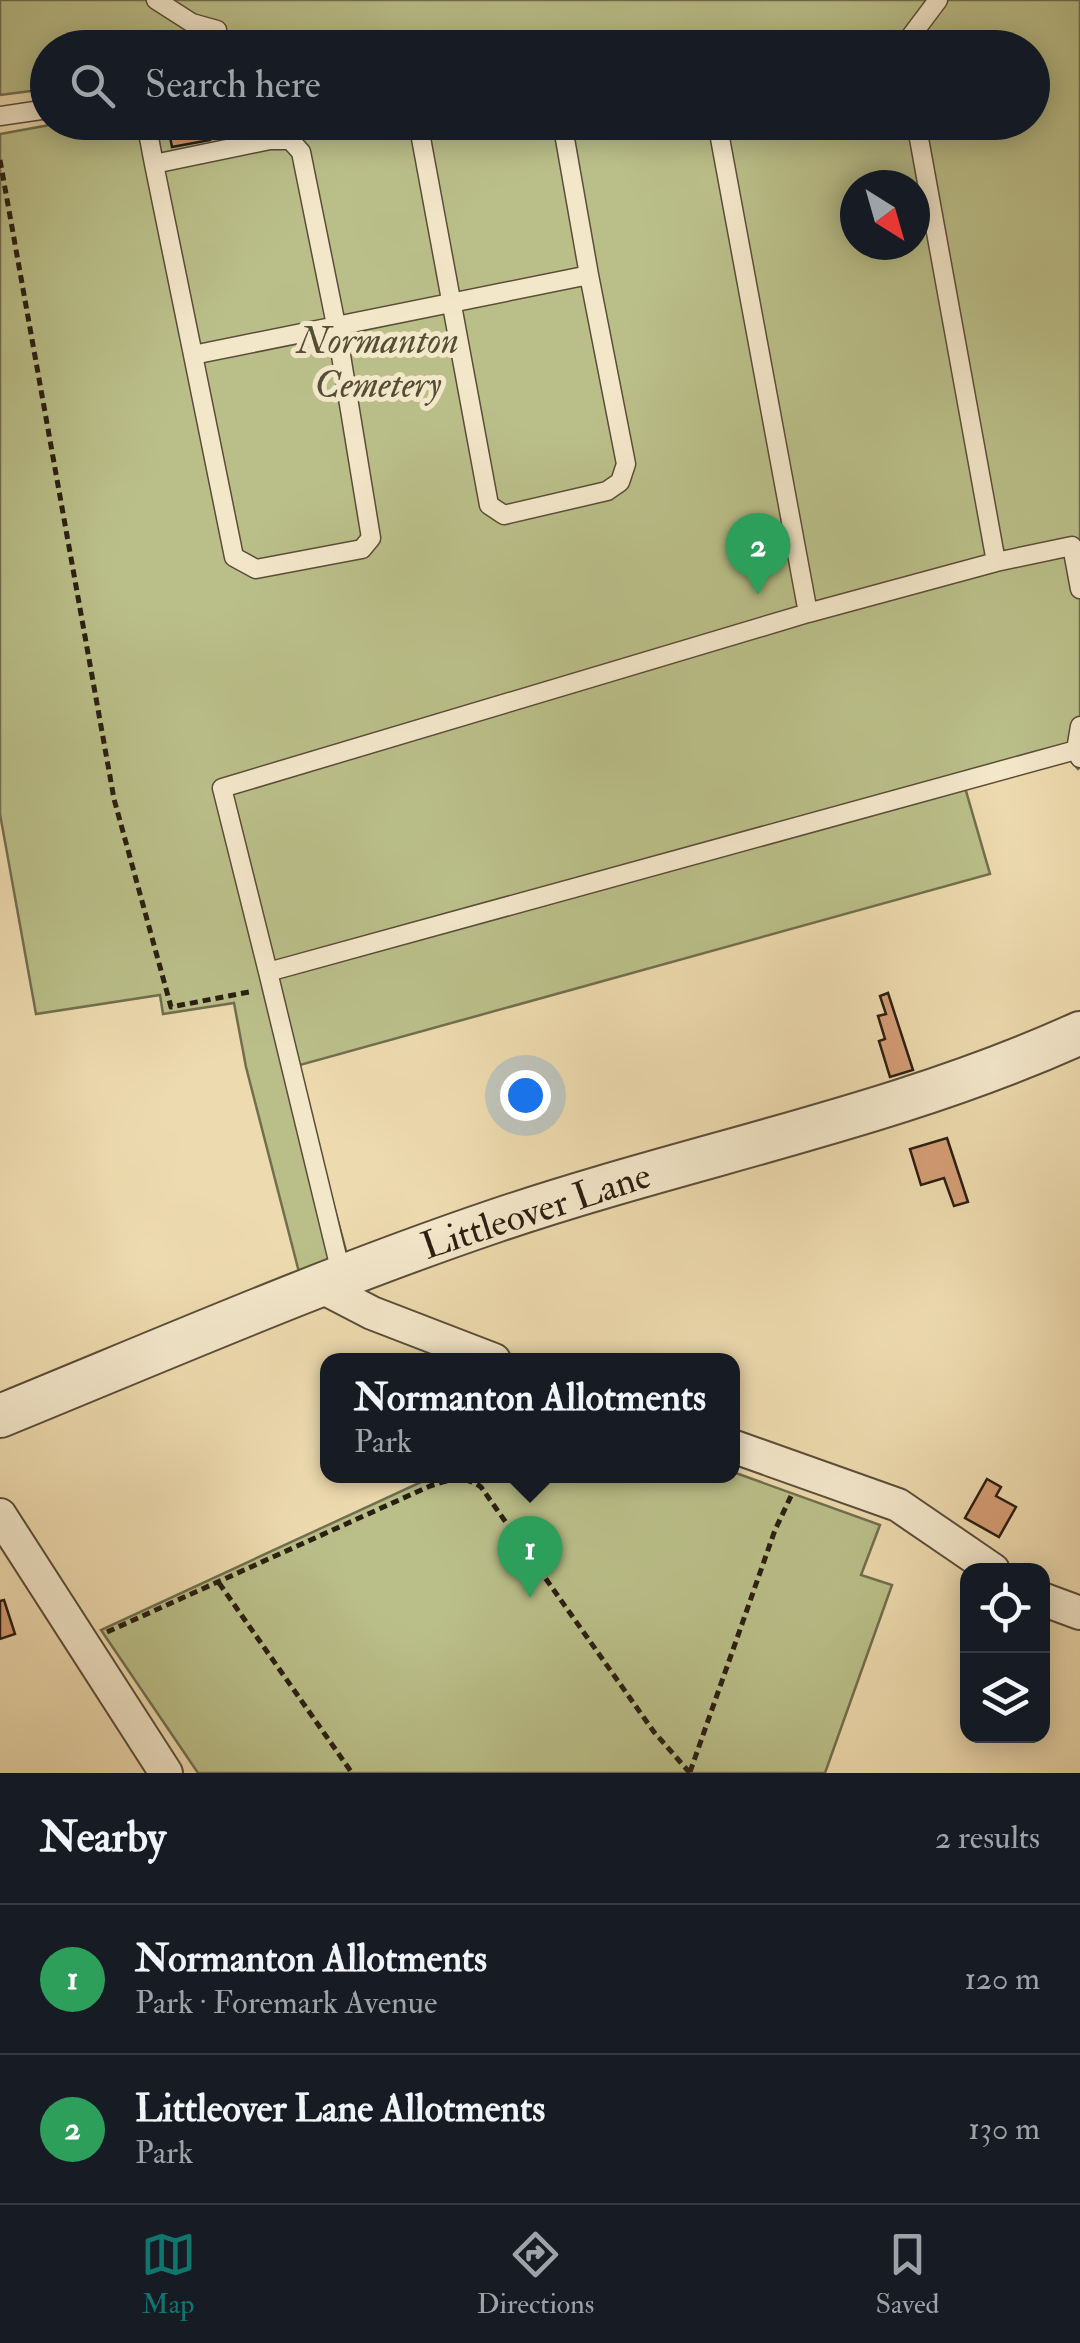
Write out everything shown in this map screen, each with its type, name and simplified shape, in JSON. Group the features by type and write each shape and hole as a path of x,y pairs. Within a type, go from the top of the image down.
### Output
{"street":[{"name":"Littleover Lane","path":"0,1416 332,1282 496,1221 940,1090 1080,1034"},
{"path":"332,1282 361,1308 476,1353"},
{"path":"740,1449 898,1505 982,1563"},
{"path":"0,1515 166,1773"},
{"path":"1050,1602 1080,1613"}],"lane":[{"path":"156,0 192,22 218,30"},
{"path":"916,30 938,0"},
{"path":"0,116 30,112"},
{"path":"149,140 154,164 234,558 256,569 362,549 370,538 336,325 300,152 290,140 270,140 154,164"},
{"path":"422,140 489,504 504,515 608,491 620,482 626,464 565,140"},
{"path":"720,140 808,613"},
{"path":"919,140 996,562"},
{"path":"193,355 589,275"},
{"path":"332,1282 270,980 222,788 808,613 996,562 1072,546 1080,590"},
{"path":"270,980 1078,754 1080,726"}],"path":[{"path":"0,160 111,782 171,1007 270,980"},
{"path":"81,1643 442,1483"},
{"path":"476,1483 654,1732 690,1773 774,1530 792,1494"},
{"path":"219,1583 352,1773"}],"green space":[{"name":"Normanton Cemetery","path":"0,0 1080,0 1080,767 1066,755 964,784 990,874 296,1066 348,1258 300,1276 246,1067 234,1003 163,1014 160,995 36,1014 0,814 0,134 30,129 30,140 1050,140 1050,30 30,30 30,91 0,95"},
{"path":"740,1475 880,1525 861,1575 892,1585 825,1773 198,1773 101,1630 419,1483 740,1483"}],"building":[{"path":"171,140 210,140 172,147"},
{"path":"888,993 913,1070 890,1077 879,1041 885,1039 878,1016 886,1014 880,996"},
{"path":"947,1138 968,1202 954,1206 944,1178 921,1185 910,1149"},
{"path":"987,1479 1001,1487 996,1496 1016,1507 999,1537 965,1518"},
{"path":"4,1600 15,1634 0,1639 0,1601"}],"place":[{"name":"Littleover Lane Allotments","path":"758,595"},
{"name":"Normanton Allotments","path":"530,1598"}]}
